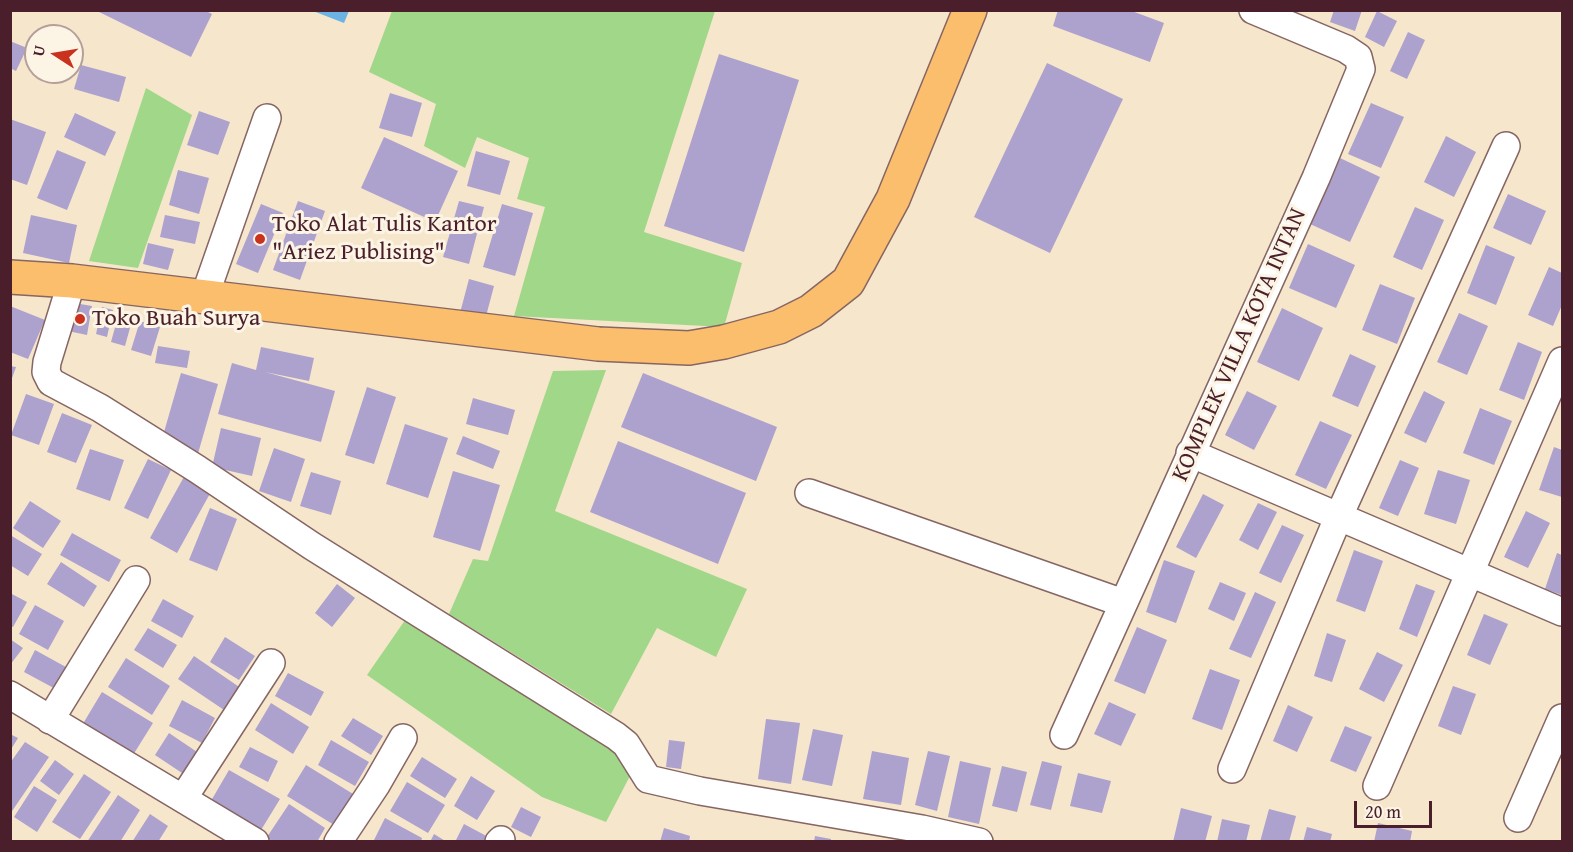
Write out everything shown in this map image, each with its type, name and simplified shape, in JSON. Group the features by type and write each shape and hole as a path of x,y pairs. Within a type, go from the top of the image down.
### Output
{"main road":[{"path":"10,277 72,281 598,344 689,348 724,342 779,327 811,310 848,282 893,199 970,10"}],"street":[{"name":"KOMPLEK VILLA KOTA INTAN","path":"1064,735 1316,177 1362,69 1358,57 1346,49 1253,10"},
{"path":"204,298 267,118"},
{"path":"1232,770 1338,518 1506,146"},
{"path":"72,281 47,362 46,372 51,382 100,408 312,546 621,740 626,744 648,779 700,792 921,836 979,842"},
{"path":"1377,786 1563,361"},
{"path":"1190,453 1563,612"},
{"path":"808,493 1123,603"},
{"path":"50,720 136,580"},
{"path":"184,797 271,663"},
{"path":"10,695 184,797 255,842"},
{"path":"1518,818 1563,718"},
{"path":"338,842 403,738"}],"green space":[{"path":"392,11 715,11 644,232 742,263 724,327 514,316 545,207 517,199 529,158 477,137 465,168 424,146 436,104 369,72"},
{"path":"146,88 192,115 138,268 89,261"},
{"path":"606,370 555,511 747,589 716,657 657,628 611,714 449,614 473,559 488,561 553,371"},
{"path":"410,613 616,739 631,774 606,822 542,797 367,675"}],"water":[{"path":"313,11 349,11 344,23"}],"building":[{"path":"95,10 204,10 212,14 191,57"},
{"path":"1058,10 1129,10 1164,23 1150,62 1053,26"},
{"path":"1334,10 1362,10 1355,31 1330,22"},
{"path":"1377,11 1397,21 1384,47 1365,37"},
{"path":"1408,32 1425,40 1407,79 1390,71"},
{"path":"10,41 24,47 24,54 16,71 10,68"},
{"path":"719,54 799,80 744,252 664,226"},
{"path":"1047,63 1123,99 1050,253 974,217"},
{"path":"84,66 126,77 119,102 74,89 75,84 84,84"},
{"path":"390,93 422,103 412,137 379,128"},
{"path":"1371,103 1404,117 1381,168 1348,154"},
{"path":"199,111 230,122 218,155 187,145"},
{"path":"75,113 116,132 105,156 64,137"},
{"path":"10,119 46,132 27,185 10,179"},
{"path":"1446,136 1476,152 1454,197 1424,182"},
{"path":"384,137 458,171 435,222 361,188"},
{"path":"57,150 86,162 67,210 37,198"},
{"path":"476,151 510,161 500,195 467,186"},
{"path":"1340,158 1380,177 1350,242 1310,224"},
{"path":"178,170 209,178 199,214 169,205"},
{"path":"1508,194 1546,211 1531,245 1493,228"},
{"path":"298,201 325,211 300,280 273,270"},
{"path":"459,201 484,207 469,264 443,257"},
{"name":"Toko Alat Tulis Kantor \"Ariez Publising\"","path":"261,204 283,213 258,273 236,264"},
{"path":"502,204 533,213 515,276 483,267"},
{"path":"1415,207 1444,220 1422,270 1393,257"},
{"path":"31,215 77,225 69,263 23,253"},
{"path":"165,215 200,222 195,244 160,237"},
{"path":"148,243 174,249 168,270 143,264"},
{"path":"1308,244 1355,265 1336,308 1289,288"},
{"path":"1486,245 1515,257 1496,305 1467,293"},
{"path":"1549,267 1562,273 1562,305 1553,326 1528,315"},
{"path":"469,279 494,286 485,320 460,313"},
{"path":"1380,284 1415,298 1397,344 1362,330"},
{"name":"Toko Buah Surya","path":"74,303 92,306 87,335 68,331"},
{"path":"10,306 45,320 28,359 10,352"},
{"path":"102,307 113,310 107,337 96,334"},
{"path":"1282,308 1323,328 1299,381 1257,362"},
{"path":"119,313 133,317 125,346 111,342"},
{"path":"1459,313 1488,326 1467,375 1437,362"},
{"path":"140,321 160,327 151,356 131,350"},
{"path":"1518,342 1542,352 1524,400 1499,390"},
{"path":"158,346 190,351 187,368 155,363"},
{"path":"261,347 314,358 309,381 265,372 335,391 321,442 218,414 232,363 256,370"},
{"path":"1350,354 1376,366 1358,407 1332,396"},
{"path":"10,366 16,367 11,381 10,381"},
{"path":"181,373 218,384 197,457 160,446"},
{"path":"643,373 777,427 756,481 621,427"},
{"path":"367,387 396,397 374,464 345,455"},
{"path":"1247,391 1277,406 1254,450 1225,435"},
{"path":"1424,391 1445,402 1426,443 1404,433"},
{"path":"26,394 54,404 39,445 11,435"},
{"path":"473,398 515,410 508,435 466,424"},
{"path":"1480,408 1512,421 1494,465 1463,453"},
{"path":"62,413 92,425 76,463 47,452"},
{"path":"1320,421 1352,435 1326,489 1295,475"},
{"path":"405,424 448,438 428,498 386,484"},
{"path":"221,428 261,438 252,476 212,467"},
{"path":"463,436 500,451 493,469 456,454"},
{"path":"618,441 746,493 718,564 590,512"},
{"path":"1554,447 1562,450 1562,497 1539,490"},
{"path":"274,448 305,459 291,502 259,491"},
{"path":"90,449 124,460 110,501 76,489"},
{"path":"148,459 171,470 148,519 124,508"},
{"path":"1400,460 1419,468 1398,516 1379,508"},
{"path":"1438,470 1470,480 1456,524 1424,514"},
{"path":"453,471 500,485 480,551 433,537"},
{"path":"311,472 341,481 331,515 300,506"},
{"path":"185,475 212,490 177,553 150,538"},
{"path":"1203,494 1224,505 1196,558 1176,547"},
{"path":"30,501 61,521 43,548 13,528"},
{"path":"1258,503 1277,512 1258,550 1239,540"},
{"path":"210,508 237,519 217,571 189,560"},
{"path":"1526,511 1550,523 1528,568 1504,557"},
{"path":"1282,525 1304,535 1281,583 1259,573"},
{"path":"72,533 121,560 109,582 60,555"},
{"path":"10,535 42,554 28,576 10,565"},
{"path":"1354,550 1383,561 1365,612 1336,601"},
{"path":"1557,553 1562,555 1562,595 1545,589"},
{"path":"1164,560 1195,571 1176,623 1146,612"},
{"path":"61,562 97,586 84,607 47,584"},
{"path":"1220,582 1246,593 1234,621 1208,609"},
{"path":"337,584 355,598 332,627 315,613"},
{"path":"1416,584 1435,591 1417,637 1399,629"},
{"path":"1255,592 1276,602 1251,658 1229,649"},
{"path":"10,593 27,602 13,627 10,626"},
{"path":"163,599 194,616 182,638 151,621"},
{"path":"35,605 64,621 48,650 19,634"},
{"path":"1484,614 1508,624 1490,665 1467,655"},
{"path":"1137,627 1167,640 1145,694 1114,681"},
{"path":"148,628 177,645 163,668 134,650"},
{"path":"1327,633 1346,640 1332,682 1314,676"},
{"path":"225,637 255,656 239,680 210,662"},
{"path":"10,639 23,648 10,665"},
{"path":"35,650 75,672 63,693 24,672"},
{"path":"1377,652 1403,665 1384,702 1359,689"},
{"path":"194,656 248,693 233,716 178,679"},
{"path":"126,658 170,686 152,715 108,687"},
{"path":"1210,669 1240,680 1222,730 1192,719"},
{"path":"288,673 324,692 311,716 275,696"},
{"path":"1453,686 1476,694 1461,735 1438,726"},
{"path":"102,692 153,723 128,763 78,732"},
{"path":"182,700 215,718 202,743 169,726"},
{"path":"1109,702 1136,714 1121,746 1094,734"},
{"path":"271,703 309,727 293,754 255,730"},
{"path":"1288,705 1313,717 1297,752 1273,741"},
{"path":"353,718 383,736 371,755 341,736"},
{"path":"766,719 800,723 791,784 758,779"},
{"path":"1345,726 1372,737 1356,772 1330,761"},
{"path":"813,729 843,735 832,786 802,780"},
{"path":"169,733 203,756 188,777 155,755"},
{"path":"10,734 18,738 10,751"},
{"path":"331,740 369,762 355,786 318,765"},
{"path":"669,740 685,742 681,769 666,767"},
{"path":"25,742 49,757 10,814 10,763"},
{"path":"250,747 278,761 268,782 239,767"},
{"path":"872,751 909,758 901,805 863,799"},
{"path":"928,751 950,756 937,811 915,805"},
{"path":"422,757 457,779 445,798 410,776"},
{"path":"55,760 74,774 59,795 40,781"},
{"path":"960,761 991,768 979,824 948,817"},
{"path":"1042,761 1062,766 1051,810 1030,805"},
{"path":"306,765 358,797 339,828 287,796"},
{"path":"1002,766 1027,772 1017,812 992,806"},
{"path":"229,770 280,799 258,835 208,806"},
{"path":"1078,773 1111,781 1102,813 1070,806"},
{"path":"84,774 111,792 80,839 52,822"},
{"path":"471,776 495,791 477,820 454,806"},
{"path":"407,782 445,805 428,833 390,811"},
{"path":"34,786 57,800 37,832 14,817"},
{"path":"118,795 140,810 120,842 87,842"},
{"path":"289,804 325,828 317,842 273,842 267,837"},
{"path":"521,807 541,817 531,837 511,827"},
{"path":"1181,808 1212,816 1205,842 1173,842"},
{"path":"1269,809 1296,816 1289,842 1260,842"},
{"path":"150,814 168,826 158,842 132,842"},
{"path":"385,818 422,838 421,842 373,842"},
{"path":"1222,819 1250,825 1246,842 1217,842"},
{"path":"1378,823 1412,831 1410,842 1374,842"},
{"path":"464,824 492,839 490,842 455,842"},
{"path":"1307,827 1332,834 1330,842 1303,842"},
{"path":"664,828 690,836 689,842 660,842"},
{"path":"434,834 447,842 430,842"},
{"path":"815,836 831,839 831,842 814,842"}],"place":[{"name":"Toko Alat Tulis Kantor \"Ariez Publising\"","path":"260,239"},
{"name":"Toko Buah Surya","path":"80,319"}]}
